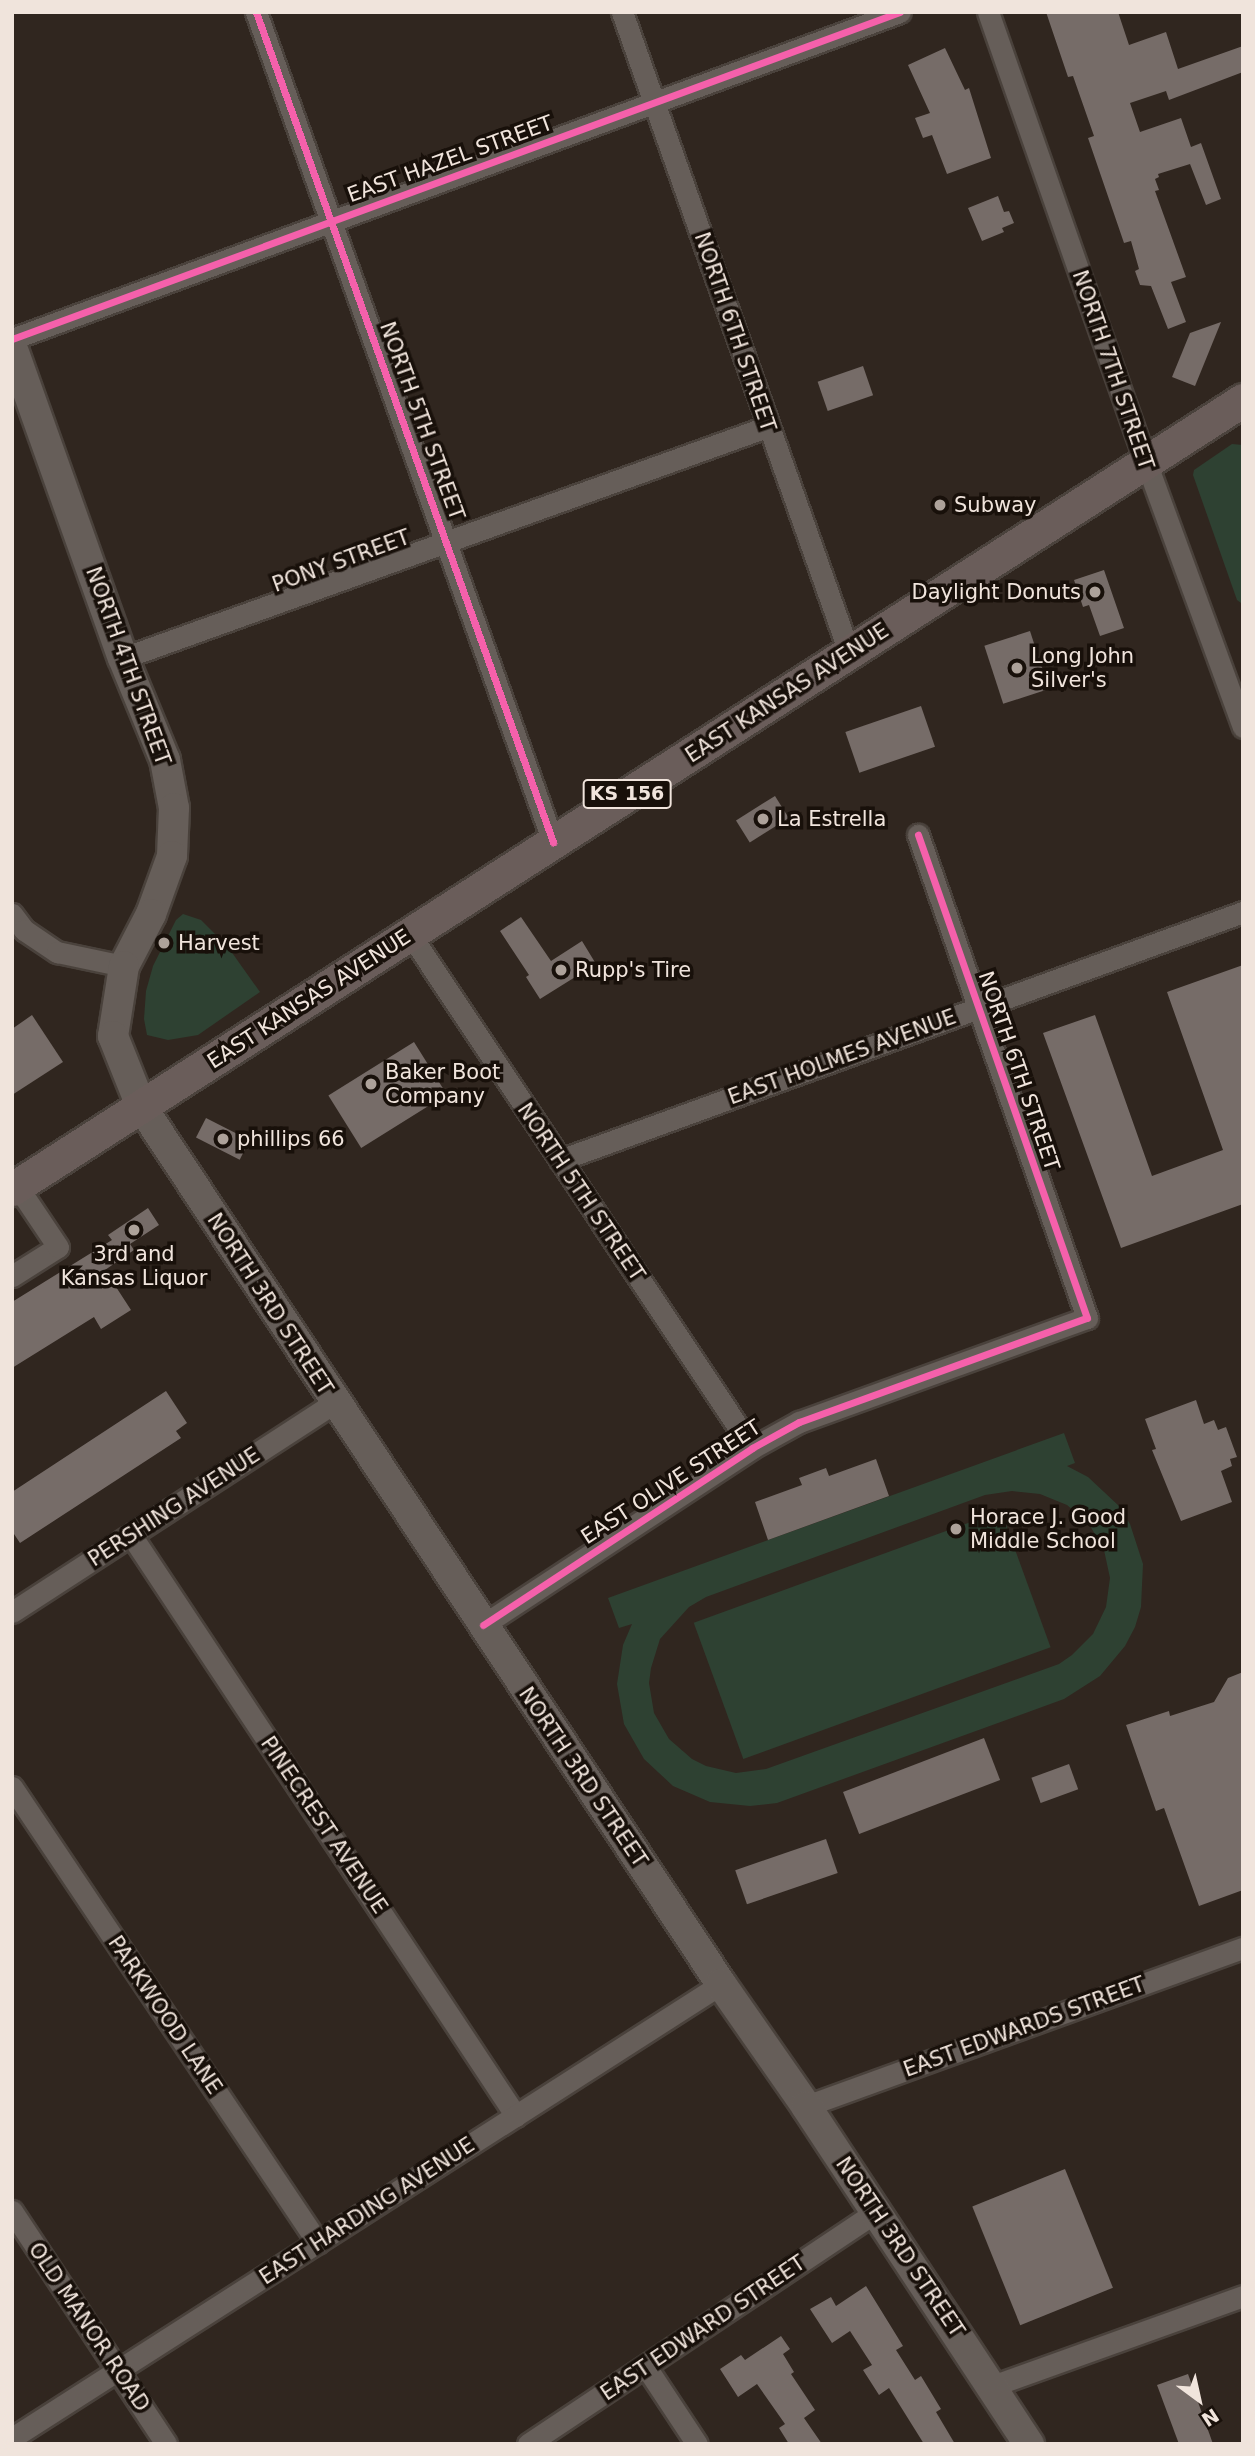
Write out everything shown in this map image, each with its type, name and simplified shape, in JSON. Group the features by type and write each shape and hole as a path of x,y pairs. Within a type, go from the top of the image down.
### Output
{"main road":[{"name":"NORTH 4TH STREET","path":"12,347 123,657 165,760 174,808 172,856 151,914 124,966 113,1036 141,1106"},
{"name":"EAST KANSAS AVENUE","path":"15,1188 1243,400"},
{"name":"NORTH 3RD STREET","path":"141,1106 721,1984 806,2106 1029,2444"}],"street":[{"name":"NORTH 5TH STREET","path":"256,12 553,842"},
{"name":"NORTH 6TH STREET","path":"622,12 849,652"},
{"name":"EAST HAZEL STREET","path":"12,338 900,12"},
{"name":"NORTH 7TH STREET","path":"988,12 1146,462 1243,727"},
{"name":"PONY STREET","path":"123,657 768,426"},
{"name":"NORTH 6TH STREET","path":"918,835 1087,1318"},
{"name":"EAST HOLMES AVENUE","path":"560,1160 1243,912"},
{"path":"12,914 24,930 57,951 124,966"},
{"name":"NORTH 5TH STREET","path":"410,934 752,1448"},
{"path":"12,1276 58,1247 15,1188"},
{"name":"EAST OLIVE STREET","path":"483,1625 752,1448 799,1422 1087,1318"},
{"name":"PERSHING AVENUE","path":"12,1612 335,1402"},
{"name":"PINECREST AVENUE","path":"131,1535 516,2116"},
{"name":"PARKWOOD LANE","path":"12,1787 318,2243"},
{"name":"EAST EDWARDS STREET","path":"806,2106 1243,1948"},
{"name":"EAST HARDING AVENUE","path":"12,2438 721,1984"},
{"name":"OLD MANOR ROAD","path":"12,2211 166,2444"},
{"name":"EAST EDWARD STREET","path":"528,2444 876,2212"},
{"path":"992,2386 1243,2296"},
{"path":"646,2367 697,2444"}],"green space":[{"path":"1232,444 1243,445 1241,603 1237,600 1193,475 1194,470"},
{"path":"183,914 201,920 228,947 260,992 198,1035 168,1040 147,1035 144,1019 146,991 153,966 176,920"},
{"path":"1064,1433 1075,1463 1067,1466 1088,1477 1119,1506 1130,1524 1143,1564 1141,1607 1125,1646 1100,1676 1064,1699 777,1803 750,1806 710,1802 673,1786 644,1759 624,1724 617,1684 623,1645 632,1624 619,1628 608,1598","holes":["1012,1491 1040,1494 1067,1505 1089,1524 1104,1550 1110,1578 1106,1607 1093,1634 1059,1664 766,1769 736,1773 706,1766 692,1759 669,1739 654,1713 649,1683 651,1668 660,1639 689,1607 706,1597 985,1495"]},
{"path":"1001,1511 1051,1647 743,1759 694,1623"}],"building":[{"path":"1046,12 1118,12 1129,45 1166,32 1178,69 1243,46 1243,72 1169,100 1166,91 1130,103 1140,132 1181,118 1191,147 1201,143 1221,199 1206,205 1190,164 1158,174 1159,177 1155,179 1159,190 1155,191 1186,277 1171,282 1186,322 1168,329 1151,286 1140,285 1135,271 1139,269 1131,241 1124,243 1088,138 1094,136 1073,76 1068,77"},
{"path":"945,48 965,90 969,88 991,158 947,174 932,135 923,138 915,118 930,113 908,65"},
{"path":"998,196 1004,212 1009,211 1014,223 1002,228 1004,232 982,241 968,208"},
{"path":"1221,322 1195,386 1172,377 1190,333"},
{"path":"863,366 873,395 828,411 818,382"},
{"name":"Daylight Donuts","path":"1104,570 1124,628 1100,636 1089,605 1083,607 1074,580"},
{"name":"Long John Silver's","path":"1030,631 1049,689 1003,704 984,646"},
{"path":"921,706 935,747 859,773 845,732"},
{"name":"La Estrella","path":"775,796 789,818 750,842 736,820"},
{"path":"521,917 551,961 582,941 596,964 540,999 526,977 529,975 500,931"},
{"path":"1243,965 1243,1204 1121,1248 1043,1033 1095,1015 1152,1176 1223,1150 1167,992"},
{"path":"32,1015 63,1062 12,1095 12,1029"},
{"path":"414,1042 447,1095 361,1148 328,1096"},
{"name":"phillips 66","path":"206,1118 250,1140 240,1160 196,1138"},
{"path":"148,1208 159,1225 130,1244 134,1250 105,1270 131,1310 101,1329 94,1317 12,1368 12,1302 112,1240 108,1235"},
{"path":"166,1391 187,1423 176,1431 181,1438 20,1543 12,1531 12,1492"},
{"path":"1196,1400 1204,1424 1214,1420 1218,1430 1226,1427 1237,1457 1230,1459 1232,1466 1221,1471 1232,1502 1181,1521 1152,1450 1156,1449 1145,1419"},
{"path":"876,1459 889,1496 768,1540 755,1502 802,1485 799,1478 826,1468 829,1476"},
{"path":"1243,1672 1243,1890 1199,1906 1164,1808 1156,1811 1126,1725 1169,1711 1170,1716 1214,1702 1228,1678"},
{"path":"984,1738 1000,1780 859,1834 843,1792"},
{"path":"1069,1764 1078,1789 1041,1803 1031,1778"},
{"path":"826,1839 838,1873 747,1904 735,1870"},
{"path":"1065,2169 1113,2288 1020,2325 972,2206"},
{"path":"866,2286 903,2346 896,2350 915,2380 921,2376 941,2409 936,2412 955,2444 924,2444 889,2388 879,2395 863,2370 872,2365 850,2331 832,2343 810,2309 831,2297 836,2306"},
{"path":"781,2336 790,2349 783,2354 794,2372 791,2374 815,2410 804,2418 822,2444 789,2444 779,2428 785,2424 757,2384 738,2397 720,2369 741,2355 745,2360"},
{"path":"1188,2374 1213,2444 1179,2444 1157,2385"}],"cycle path":[{"path":"256,12 553,842"},
{"path":"12,339 900,12"},
{"path":"483,1625 752,1448 799,1422 1087,1318 918,835"}],"place":[{"name":"Subway","path":"940,505"},
{"name":"Daylight Donuts","path":"1095,592"},
{"name":"Long John Silver's","path":"1017,668"},
{"name":"La Estrella","path":"763,819"},
{"name":"Harvest","path":"164,943"},
{"name":"Rupp's Tire","path":"561,970"},
{"name":"Baker Boot Company","path":"371,1084"},
{"name":"phillips 66","path":"223,1139"},
{"name":"3rd and Kansas Liquor","path":"134,1230"},
{"name":"Horace J. Good Middle School","path":"956,1529"}]}
